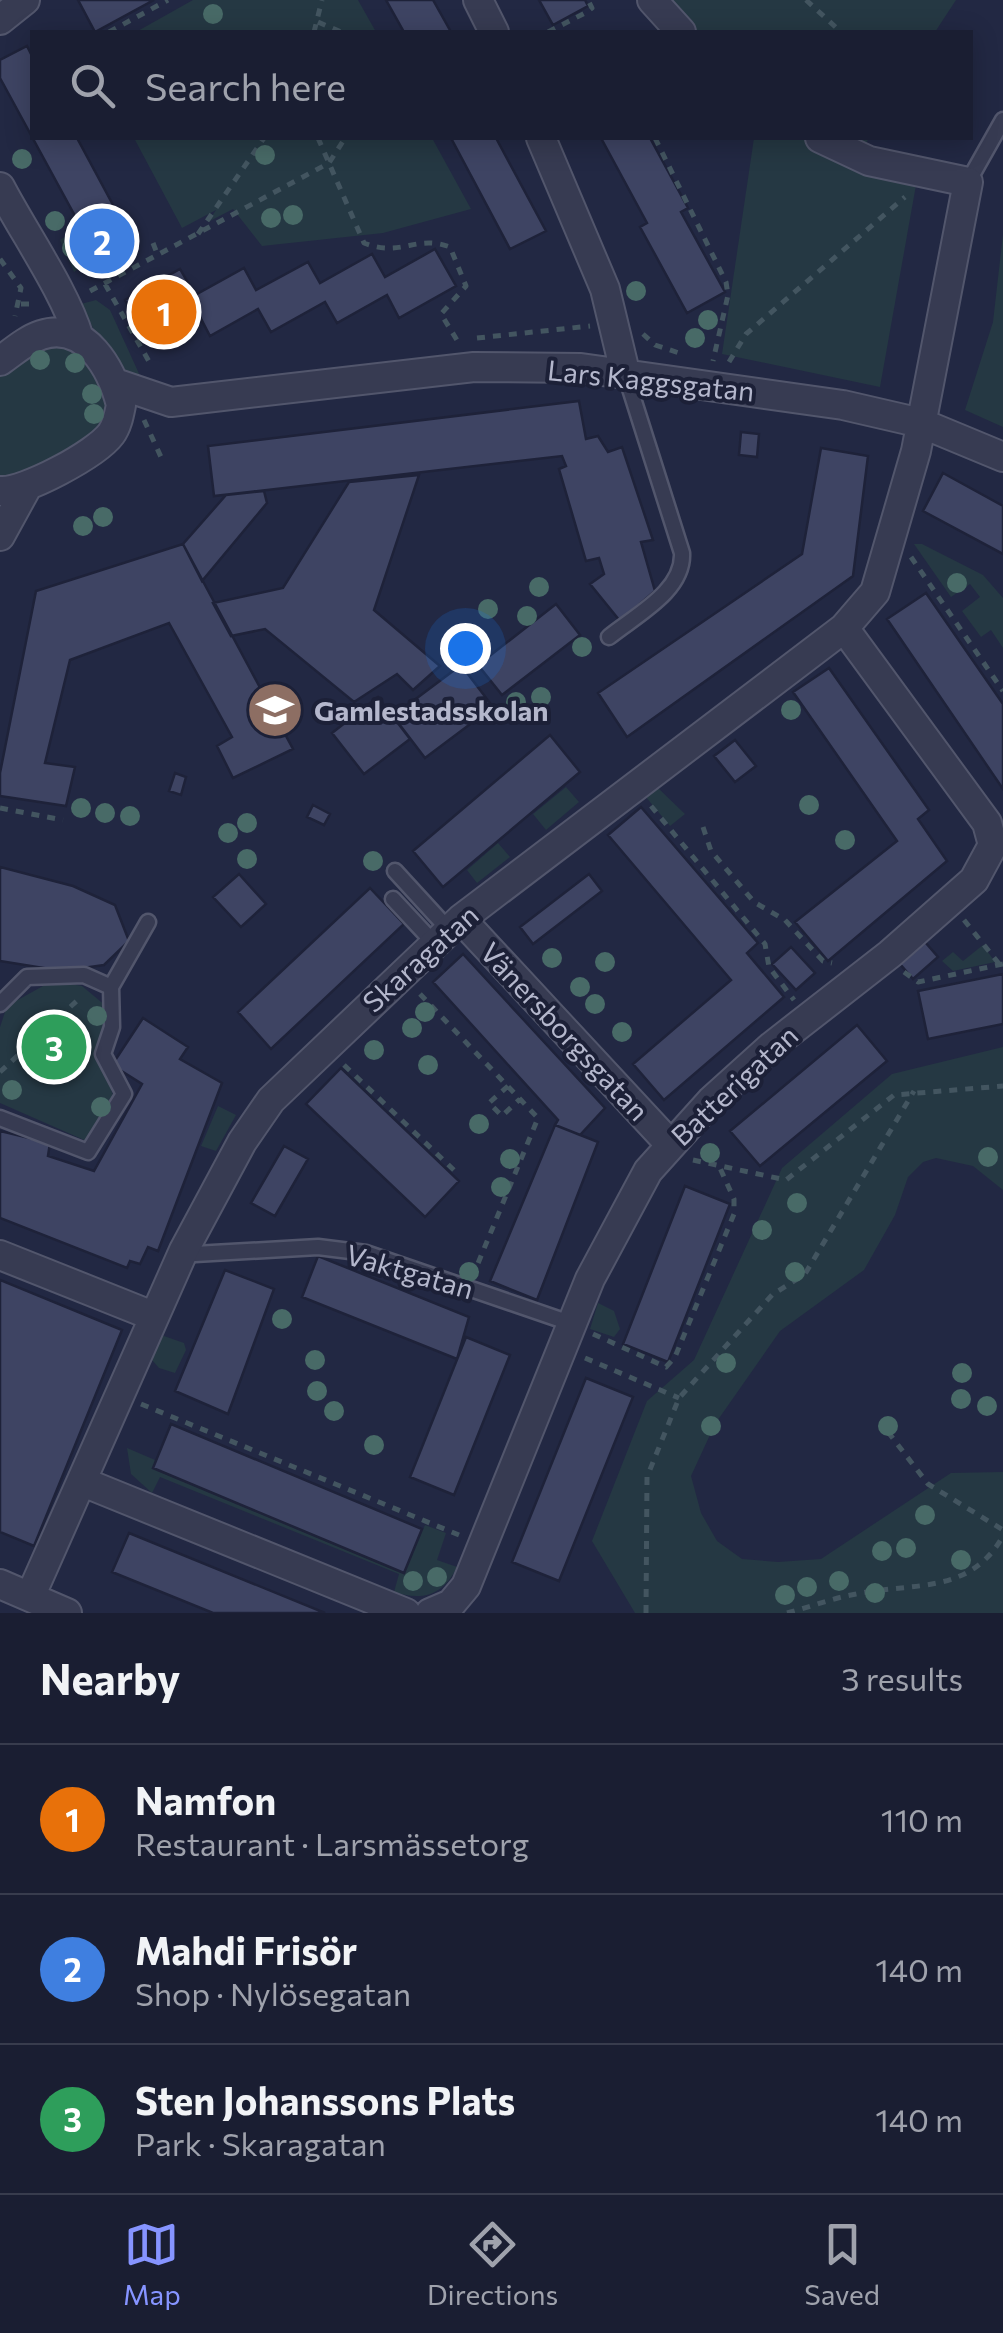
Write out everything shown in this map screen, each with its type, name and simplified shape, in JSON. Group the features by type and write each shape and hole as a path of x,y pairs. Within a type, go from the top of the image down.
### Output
{"street":[{"path":"0,20 26,0"},
{"path":"478,0 493,30"},
{"path":"652,0 679,30"},
{"path":"542,140 605,288 625,372"},
{"path":"824,140 868,160 968,182"},
{"name":"Skaragatan","path":"30,1597 82,1465 119,1396 184,1250 242,1142 271,1100 324,1045 448,931 633,784 844,628 874,592 921,423 968,182"},
{"path":"0,187 59,293 79,338 102,360 116,383 121,404 110,434"},
{"path":"37,337 59,293"},
{"path":"0,361 37,337 62,334 79,338"},
{"name":"Lars Kaggsgatan","path":"0,491 28,485 97,447 110,434 172,402 474,367 625,372 843,405 921,423 1003,457"},
{"name":"Lars Kaggsgatan","path":"116,383 172,402"},
{"path":"0,536 28,485"},
{"name":"Batterigatan","path":"430,1613 461,1594 603,1250 669,1144 711,1101 950,903 974,880 990,856 994,845 987,823 844,628"},
{"name":"Vänersborgsgatan","path":"448,931 669,1144"},
{"path":"0,1255 153,1316"},
{"path":"82,1465 406,1613"},
{"path":"0,1584 67,1613"}],"lane":[{"path":"968,182 1003,120"},
{"path":"609,637 670,588 683,569 682,552 625,372"},
{"path":"395,870 448,931"},
{"path":"393,900 448,931"},
{"path":"0,1118 88,1152 124,1094 102,1054 112,1027 111,987 148,922"},
{"path":"0,1004 27,978 84,975 111,987"},
{"name":"Vaktgatan","path":"184,1250 196,1254 318,1247 366,1252 569,1336"}],"path":[{"path":"113,30 168,0"},
{"path":"315,30 322,0"},
{"path":"552,30 592,8 588,0"},
{"path":"806,0 839,30"},
{"path":"318,22 336,30"},
{"path":"196,236 263,140"},
{"path":"319,140 364,243 387,252 432,240 450,247 466,286 441,314 474,367"},
{"path":"59,293 105,284 196,236 328,163 344,140"},
{"path":"655,140 726,282 728,295 713,361"},
{"path":"728,364 733,348 746,334 930,176"},
{"path":"153,243 158,256"},
{"path":"0,259 2,268 21,288 21,304"},
{"path":"105,284 146,362 155,368"},
{"path":"437,342 614,322"},
{"path":"890,545 906,551 1003,691"},
{"path":"633,784 765,944 775,978 808,1018"},
{"path":"0,808 63,820"},
{"path":"703,827 711,852 754,902 793,927 850,985"},
{"path":"890,954 910,979 918,982 1001,964 950,903"},
{"path":"401,974 538,1118 473,1276"},
{"path":"0,1072 89,992"},
{"path":"324,1045 458,1174"},
{"path":"508,1086 489,1103 502,1116 520,1098"},
{"path":"669,1144 690,1159 786,1180 894,1095 1003,1086"},
{"path":"646,1613 647,1477 679,1398 772,1295 806,1274 914,1091"},
{"path":"498,1096 510,1108"},
{"path":"569,1336 666,1367 675,1357 734,1214 734,1199 720,1168"},
{"path":"569,1336 679,1398"},
{"path":"119,1396 483,1546"},
{"path":"787,1613 856,1594 956,1580 989,1562 1003,1533 928,1484 888,1432"}],"shaded area":[{"path":"193,0 358,0 375,30 140,30"},
{"path":"637,0 956,0 936,30 658,30"},
{"path":"135,140 433,140 471,209 383,233 262,246 233,209 208,222 216,210 182,228"},
{"path":"754,140 868,140 852,168 916,185 880,387 722,354"},
{"path":"72,232 88,262 74,272 60,240"},
{"path":"1003,234 1003,427 965,410 993,322"},
{"path":"96,300 110,310 141,378 111,358 98,338 81,304"},
{"path":"67,343 87,361 100,385 105,399 101,422 86,440 52,460 20,475 0,477 0,372 38,348"},
{"path":"914,544 922,544 983,575 1003,598 1003,648 991,630 981,637 962,611 980,597 970,584 951,597"},
{"path":"566,787 579,802 546,830 533,814"},
{"path":"658,788 685,814 670,826 645,796"},
{"path":"498,843 510,857 477,883 467,870"},
{"path":"983,945 995,962 953,971 942,961 953,952 963,961"},
{"path":"52,981 82,986 106,1006 104,1066 115,1102 91,1143 0,1103 0,1027 7,1006"},
{"path":"1003,1047 1003,1190 973,1166 936,1158 923,1162 908,1177 895,1215 864,1270 780,1331 715,1424 691,1476 701,1513 717,1541 742,1559 778,1562 821,1559 951,1473 1003,1472 1003,1613 635,1613 592,1541 647,1401 694,1360 782,1168 892,1074"},
{"path":"218,1106 236,1115 216,1151 201,1146"},
{"path":"598,1303 614,1311 620,1329 614,1337 590,1329"},
{"path":"161,1335 184,1343 186,1350 175,1373 159,1368 152,1360"},
{"path":"127,1448 155,1460 153,1469 404,1574 425,1525 446,1533 437,1560 457,1567 445,1584 431,1594 394,1592 399,1574 160,1477 152,1493 131,1474"}],"building":[{"path":"78,0 154,0 99,30 94,30"},
{"path":"386,0 433,0 450,30 403,30"},
{"path":"539,0 585,0 588,6 553,25"},
{"path":"27,46 30,52 30,133 0,78 0,60"},
{"path":"34,140 78,140 134,244 100,262"},
{"path":"452,140 497,140 546,231 510,249"},
{"path":"602,140 651,140 688,208 681,212 725,292 687,313 640,227 647,223"},
{"path":"435,249 456,286 399,318 387,295 337,323 325,302 271,332 258,309 210,336 198,313 148,341 125,300 180,269 195,295 244,268 256,290 308,262 320,283 372,254 385,277"},
{"path":"579,401 586,439 598,436 608,452 622,447 653,540 641,542 655,591 620,621 590,584 604,574 599,558 586,561 559,469 566,466 562,456 214,496 208,446"},
{"path":"741,432 759,434 757,457 739,455"},
{"path":"821,448 868,456 853,576 627,737 598,693 802,554"},
{"path":"943,473 1003,506 1003,554 923,511"},
{"path":"419,475 374,610 440,666 413,690 397,674 354,702 265,629 231,636 213,603 283,588 349,482"},
{"path":"264,491 267,503 202,581 183,544 226,495"},
{"path":"183,544 293,749 233,778 217,746 232,737 169,623 70,660 45,763 75,767 66,806 0,796 0,773 36,591"},
{"path":"926,593 1003,704 1003,789 887,619"},
{"path":"556,604 580,635 502,695 478,665"},
{"path":"461,665 493,707 425,758 393,716"},
{"path":"829,668 929,810 918,819 947,861 828,961 795,922 897,841 793,692"},
{"path":"378,697 410,739 364,774 332,733"},
{"path":"550,735 580,772 443,887 413,851"},
{"path":"735,740 756,766 735,782 714,756"},
{"path":"175,773 186,777 181,795 169,791"},
{"path":"313,805 330,814 324,825 307,817"},
{"path":"641,807 758,943 747,953 784,997 664,1100 633,1064 731,980 608,835"},
{"path":"0,867 73,886 115,905 129,941 104,965 62,971 0,961"},
{"path":"239,874 266,904 241,927 213,897"},
{"path":"589,874 602,891 533,944 520,927"},
{"path":"370,888 404,924 271,1049 238,1012"},
{"path":"925,942 938,957 913,979 900,964"},
{"path":"791,947 815,973 796,990 772,964"},
{"path":"463,954 605,1108 580,1135 555,1125 558,1120 433,982"},
{"path":"1003,974 1003,1024 928,1039 918,991"},
{"path":"143,1018 188,1047 180,1059 222,1083 158,1251 148,1247 140,1264 130,1261 127,1268 0,1218 0,1131 50,1143 48,1156 94,1171 142,1084 112,1065"},
{"path":"857,1025 887,1061 760,1166 730,1131"},
{"path":"341,1068 459,1181 425,1217 306,1104"},
{"path":"555,1125 598,1142 537,1300 490,1281"},
{"path":"284,1146 308,1159 275,1216 251,1203"},
{"path":"685,1186 730,1204 668,1362 623,1344"},
{"path":"318,1256 469,1317 457,1359 302,1297"},
{"path":"225,1270 274,1289 228,1414 175,1391"},
{"path":"0,1280 122,1330 34,1546 0,1532"},
{"path":"466,1337 510,1355 454,1495 410,1477"},
{"path":"586,1378 633,1397 559,1581 512,1562"},
{"path":"171,1424 422,1529 404,1573 153,1468"},
{"path":"129,1533 325,1613 213,1613 112,1572"}],"place":[{"name":"Mahdi Frisör","path":"102,241"},
{"name":"Namfon","path":"164,312"},
{"name":"Gamlestadsskolan","path":"275,710"},
{"name":"Sten Johanssons Plats","path":"54,1047"}]}
